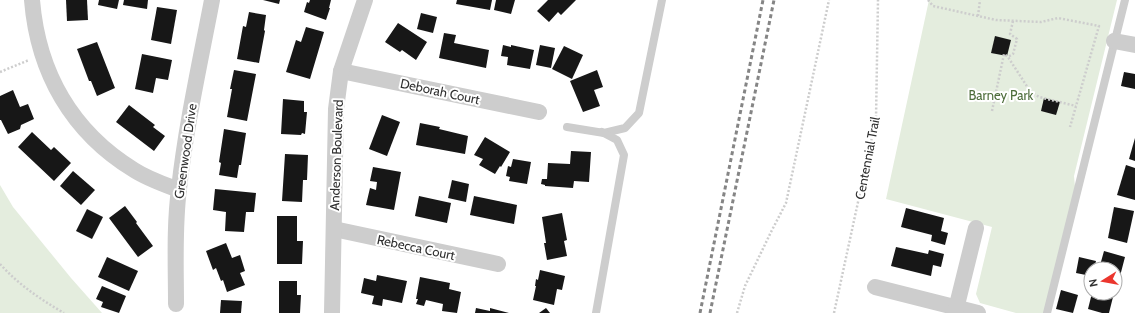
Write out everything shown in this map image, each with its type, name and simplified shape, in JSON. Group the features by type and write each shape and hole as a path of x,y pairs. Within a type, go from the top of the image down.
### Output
{"street":[{"path":"32,0 38,38 44,62 59,94 76,120 90,136 112,155 135,171 178,190"},
{"name":"Greenwood Drive","path":"176,304 176,231 178,190 184,144 212,0"},
{"name":"Anderson Boulevard","path":"332,313 336,109 341,71 365,0"},
{"path":"1114,41 1135,45"},
{"name":"Deborah Court","path":"341,71 539,112"},
{"path":"956,310 976,228"},
{"name":"Rebecca Court","path":"334,229 498,264"},
{"path":"875,287 956,310 978,313"}],"lane":[{"path":"568,128 602,132 625,128 639,113 662,0"},
{"path":"1047,313 1125,0"},
{"path":"596,313 624,155 617,140 602,132"}],"path":[{"path":"737,313 745,286 786,203 828,0"},
{"name":"Centennial Trail","path":"834,313 876,119 878,0"},
{"path":"928,0 933,6 996,20 1042,22 1058,18 1099,26 1070,127"},
{"path":"978,16 980,0"},
{"path":"1008,57 1013,54 1017,40 1010,34 1013,21"},
{"path":"992,111 1004,54 1008,57 1030,91 1039,97 1076,106"},
{"path":"0,72 30,59"},
{"path":"0,264 10,276 28,290 64,313"}],"green space":[{"name":"Barney Park","path":"929,0 1117,0 1074,176 1075,187 1044,313 1016,313 980,303 976,294 992,227 886,199"},
{"path":"0,185 13,207 71,278 102,313 0,313"}],"building":[{"path":"66,0 87,0 88,20 67,21"},
{"path":"99,0 119,0 117,9 98,5"},
{"path":"124,0 148,0 147,9 123,5"},
{"path":"263,0 280,0 279,4"},
{"path":"310,0 331,0 326,20 304,12 307,2 309,3"},
{"path":"457,0 492,0 490,10 456,4"},
{"path":"496,0 515,0 511,14 494,10"},
{"path":"548,0 576,0 561,15 558,12 549,22 537,11"},
{"path":"157,7 177,10 171,44 151,40"},
{"path":"249,12 266,15 265,31 259,63 237,59 243,26 246,27"},
{"path":"421,13 437,17 433,33 417,29"},
{"path":"398,23 427,42 416,60 402,50 400,52 385,42"},
{"path":"306,27 324,32 310,79 286,72 296,40 301,42"},
{"path":"444,33 456,35 454,43 489,50 486,68 439,58"},
{"path":"995,36 1011,40 1007,56 991,53"},
{"path":"97,42 115,88 97,96 91,81 89,81 77,49"},
{"path":"503,45 511,47 511,45 534,50 530,69 507,65 508,57 501,56"},
{"path":"540,45 555,48 551,68 536,65"},
{"path":"564,46 583,55 572,79 552,69"},
{"path":"142,54 172,60 168,80 156,78 153,93 135,89"},
{"path":"234,70 256,74 247,121 227,117"},
{"path":"597,70 603,87 594,90 600,106 583,112 570,81"},
{"path":"1124,72 1135,74 1135,89 1121,86"},
{"path":"13,90 20,107 28,104 34,119 21,125 20,129 8,134 0,120 0,96"},
{"path":"1044,98 1060,102 1056,115 1041,111"},
{"path":"283,99 304,101 304,112 307,112 305,134 281,134"},
{"path":"129,105 155,125 153,127 165,136 154,151 116,122"},
{"path":"382,115 400,122 387,156 369,149"},
{"path":"420,123 440,127 439,129 468,136 465,154 416,145"},
{"path":"224,129 246,133 241,165 239,165 237,178 219,175 221,163 219,162"},
{"path":"32,132 51,150 54,147 71,163 54,181 18,147"},
{"path":"485,137 510,152 495,174 479,165 483,159 474,155"},
{"path":"1135,138 1135,161 1129,159"},
{"path":"571,151 591,152 589,182 574,181 573,188 545,186 541,184 542,179 547,179 548,163 570,164"},
{"path":"285,154 308,155 307,180 303,180 302,202 282,201"},
{"path":"513,159 531,162 527,184 509,181 510,177 506,176 508,166 511,167"},
{"path":"1126,165 1135,168 1135,200 1117,195"},
{"path":"373,167 401,172 394,210 366,205 370,188 376,190 377,182 370,181"},
{"path":"73,171 95,190 81,205 60,186"},
{"path":"452,180 469,184 466,202 448,198"},
{"path":"215,189 256,193 254,212 246,212 244,232 225,231 226,212 213,210"},
{"path":"419,196 451,203 447,223 415,216"},
{"path":"474,196 517,205 514,224 470,215"},
{"path":"125,206 153,246 138,257 109,218"},
{"path":"1114,207 1134,211 1127,243 1108,238"},
{"path":"906,208 944,218 941,231 948,233 945,245 931,241 932,235 901,227"},
{"path":"87,209 103,217 92,239 76,231"},
{"path":"562,213 567,240 564,241 567,256 547,260 542,217"},
{"path":"277,216 297,216 297,241 303,241 302,264 277,264"},
{"path":"226,243 232,258 240,255 245,271 240,273 245,285 227,292 223,280 221,281 216,268 213,270 206,251"},
{"path":"896,247 928,254 929,250 944,254 941,267 933,265 931,276 891,266"},
{"path":"1104,251 1125,257 1123,265 1123,261 1101,261"},
{"path":"107,257 138,271 129,291 98,277"},
{"path":"1079,257 1096,261 1083,261 1083,274 1076,273"},
{"path":"540,270 565,276 562,290 557,289 554,305 533,300 536,279 538,280"},
{"path":"377,275 407,281 402,303 383,299 382,306 372,304 374,296 361,293 364,278 376,281"},
{"path":"420,277 450,283 449,289 461,292 457,313 442,311 443,304 426,300 424,306 416,304 418,299 416,299"},
{"path":"279,281 297,281 297,295 301,295 300,313 279,313"},
{"path":"102,286 126,296 119,313 101,307 103,302 96,299"},
{"path":"1061,290 1078,295 1073,313 1056,309"},
{"path":"221,300 242,301 241,313 220,313"},
{"path":"1090,301 1112,301 1109,313 1102,313 1088,309"},
{"path":"476,308 490,311 490,308 509,313 475,313"},
{"path":"546,308 550,313 539,313"}],"railway":[{"path":"700,313 763,0"},
{"path":"710,313 774,0"}]}
